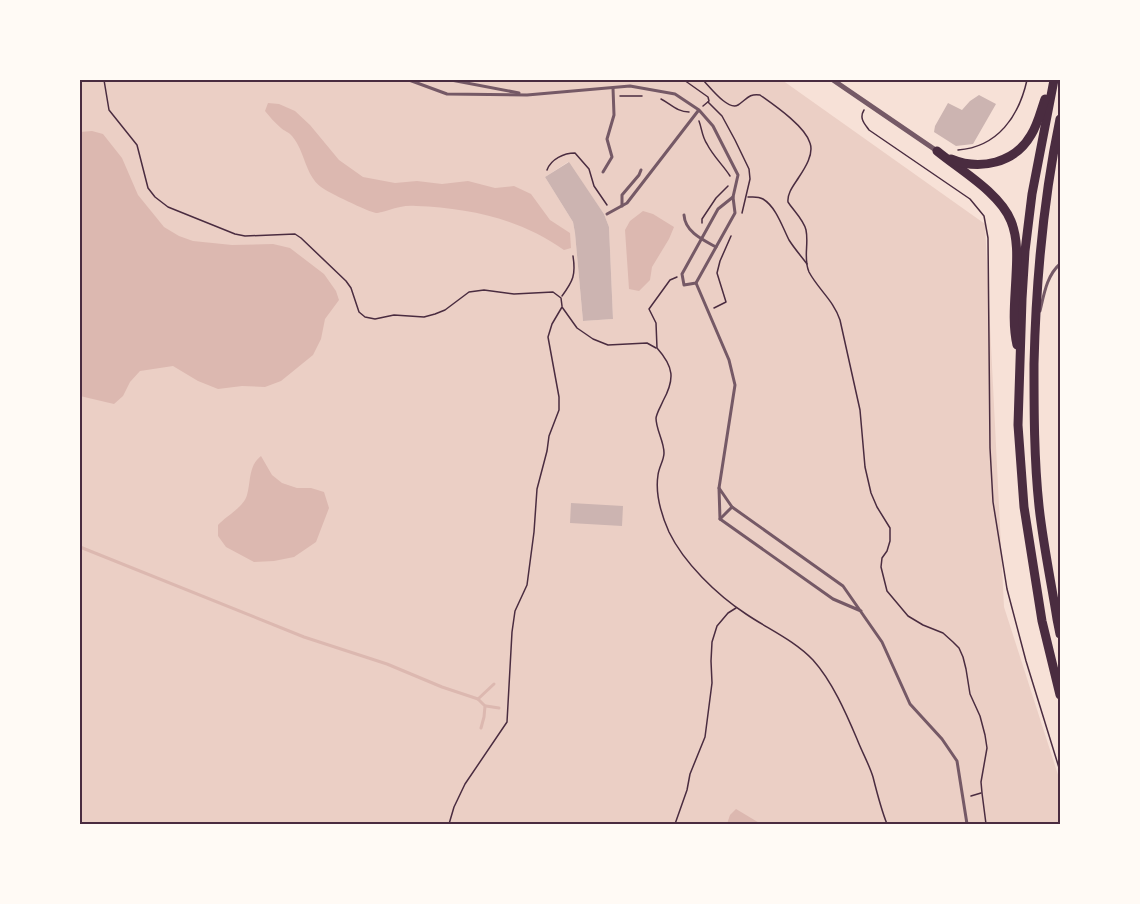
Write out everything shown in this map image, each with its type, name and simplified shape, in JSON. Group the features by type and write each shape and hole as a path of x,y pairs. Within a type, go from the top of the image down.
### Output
{"highway":[{"path":"937,151 962,163 973,165 992,163 1011,155 1020,149 1032,134 1053,80"},
{"path":"1053,80 1032,194 1024,263 1018,425 1024,507 1042,621 1060,695"},
{"path":"1060,118 1052,156 1040,244 1033,425 1039,506 1060,634"},
{"path":"937,151 988,191 1011,220 1016,242 1014,330 1020,358"}],"street":[{"path":"833,80 937,151"}],"lane":[{"path":"410,80 447,94 527,95 630,86 675,94 699,110 713,126 738,175 733,197 735,213 696,283"},
{"path":"451,80 527,95"},
{"path":"603,172 612,157 607,139 614,115 613,87"},
{"path":"607,214 627,203 699,110"},
{"path":"622,206 622,195 641,170"},
{"path":"696,283 684,285 682,274 718,209 733,197"},
{"path":"684,215 685,222 694,234 716,247"},
{"path":"1035,330 1046,286 1060,264"},
{"path":"696,283 729,360 735,385 719,488 720,519"},
{"path":"719,488 732,507 843,586 882,642 910,704 942,739 957,761 967,825"},
{"path":"720,519 732,507"},
{"path":"720,519 833,599 861,611"}],"path":[{"path":"104,80 110,110 137,146 148,188 155,197 168,207 235,234 245,236 295,234 346,281 351,288 359,312 365,317 375,319 394,315 424,317 445,310 469,292 484,290 514,294 553,292 561,298"},
{"path":"684,80 708,97 709,101 699,110"},
{"path":"703,80 732,106 737,105 748,96 760,95 795,122 811,143 807,165 787,198 806,227 808,270 829,299 840,320 860,410 865,467 871,492 890,528 890,540 882,558 881,567 887,591 908,616 943,633 959,648 966,669 970,693 980,716 987,748 982,770 986,825"},
{"path":"956,150 982,145 1007,125 1018,109 1027,80"},
{"path":"613,96 648,96"},
{"path":"657,98 677,110 689,112 694,116 699,122 707,145 730,177"},
{"path":"868,104 862,114 862,121 869,130 970,199 984,216 988,238 990,448 993,502 1007,589 1026,662 1060,771"},
{"path":"547,170 549,164 566,153 575,153 589,170 594,186 608,206 607,214"},
{"path":"705,232 702,219 729,183"},
{"path":"747,197 764,199 780,220 789,240 807,265"},
{"path":"573,256 575,269 573,280 561,298 562,307 577,328 593,339 608,345 647,343 657,348 667,359 671,374 670,388 656,416 664,452 657,483 660,509 669,533 694,568 723,598 802,650 823,673 845,712 863,753 887,825"},
{"path":"657,348 656,323 649,309 670,280 682,274"},
{"path":"449,825 454,807 465,784 507,722 515,611 527,585 537,489 548,451 549,436 558,410 559,397 548,337 552,324 562,307"},
{"path":"675,825 690,774 705,737 712,683 712,642 717,626 728,613 737,608"},
{"path":"963,798 982,793"}],"shaded area":[{"path":"80,80 782,80 985,224 1004,607 1060,781 1060,824 80,824","holes":["568,162 604,214 609,227 613,319 583,321 573,222 545,177"]},
{"path":"268,103 279,104 295,111 310,125 339,160 363,177 395,183 417,181 442,184 468,181 495,188 514,186 531,194 550,220 570,233 571,248 564,250 530,230 512,223 456,209 413,206 376,213 348,202 325,190 316,182 291,135 265,111"},
{"path":"92,131 103,134 122,158 138,195 164,227 193,241 232,245 273,244 290,248 324,274 336,291 339,300 325,319 321,339 313,355 281,381 265,387 242,386 218,389 198,381 173,366 140,371 130,382 123,396 114,404 80,396 80,132"},
{"path":"643,211 653,214 674,227 652,267 650,280 639,291 629,289 625,230 630,221"},
{"path":"261,456 272,475 282,483 324,492 329,508 316,542 294,557 254,562 226,547 218,536 218,525 245,499 252,469"},
{"path":"736,809 761,824 727,824 730,815"}],"building":[{"path":"979,95 996,104 973,144 956,146 934,132 948,103 962,110"},
{"path":"569,162 604,214 609,227 613,319 583,321 573,222 545,177"},
{"path":"571,503 623,506 622,526 570,523"}],"waterway":[{"path":"80,547 304,637 387,664 478,699 485,706 481,728"},
{"path":"478,699 494,684"},
{"path":"486,706 499,708"}]}
